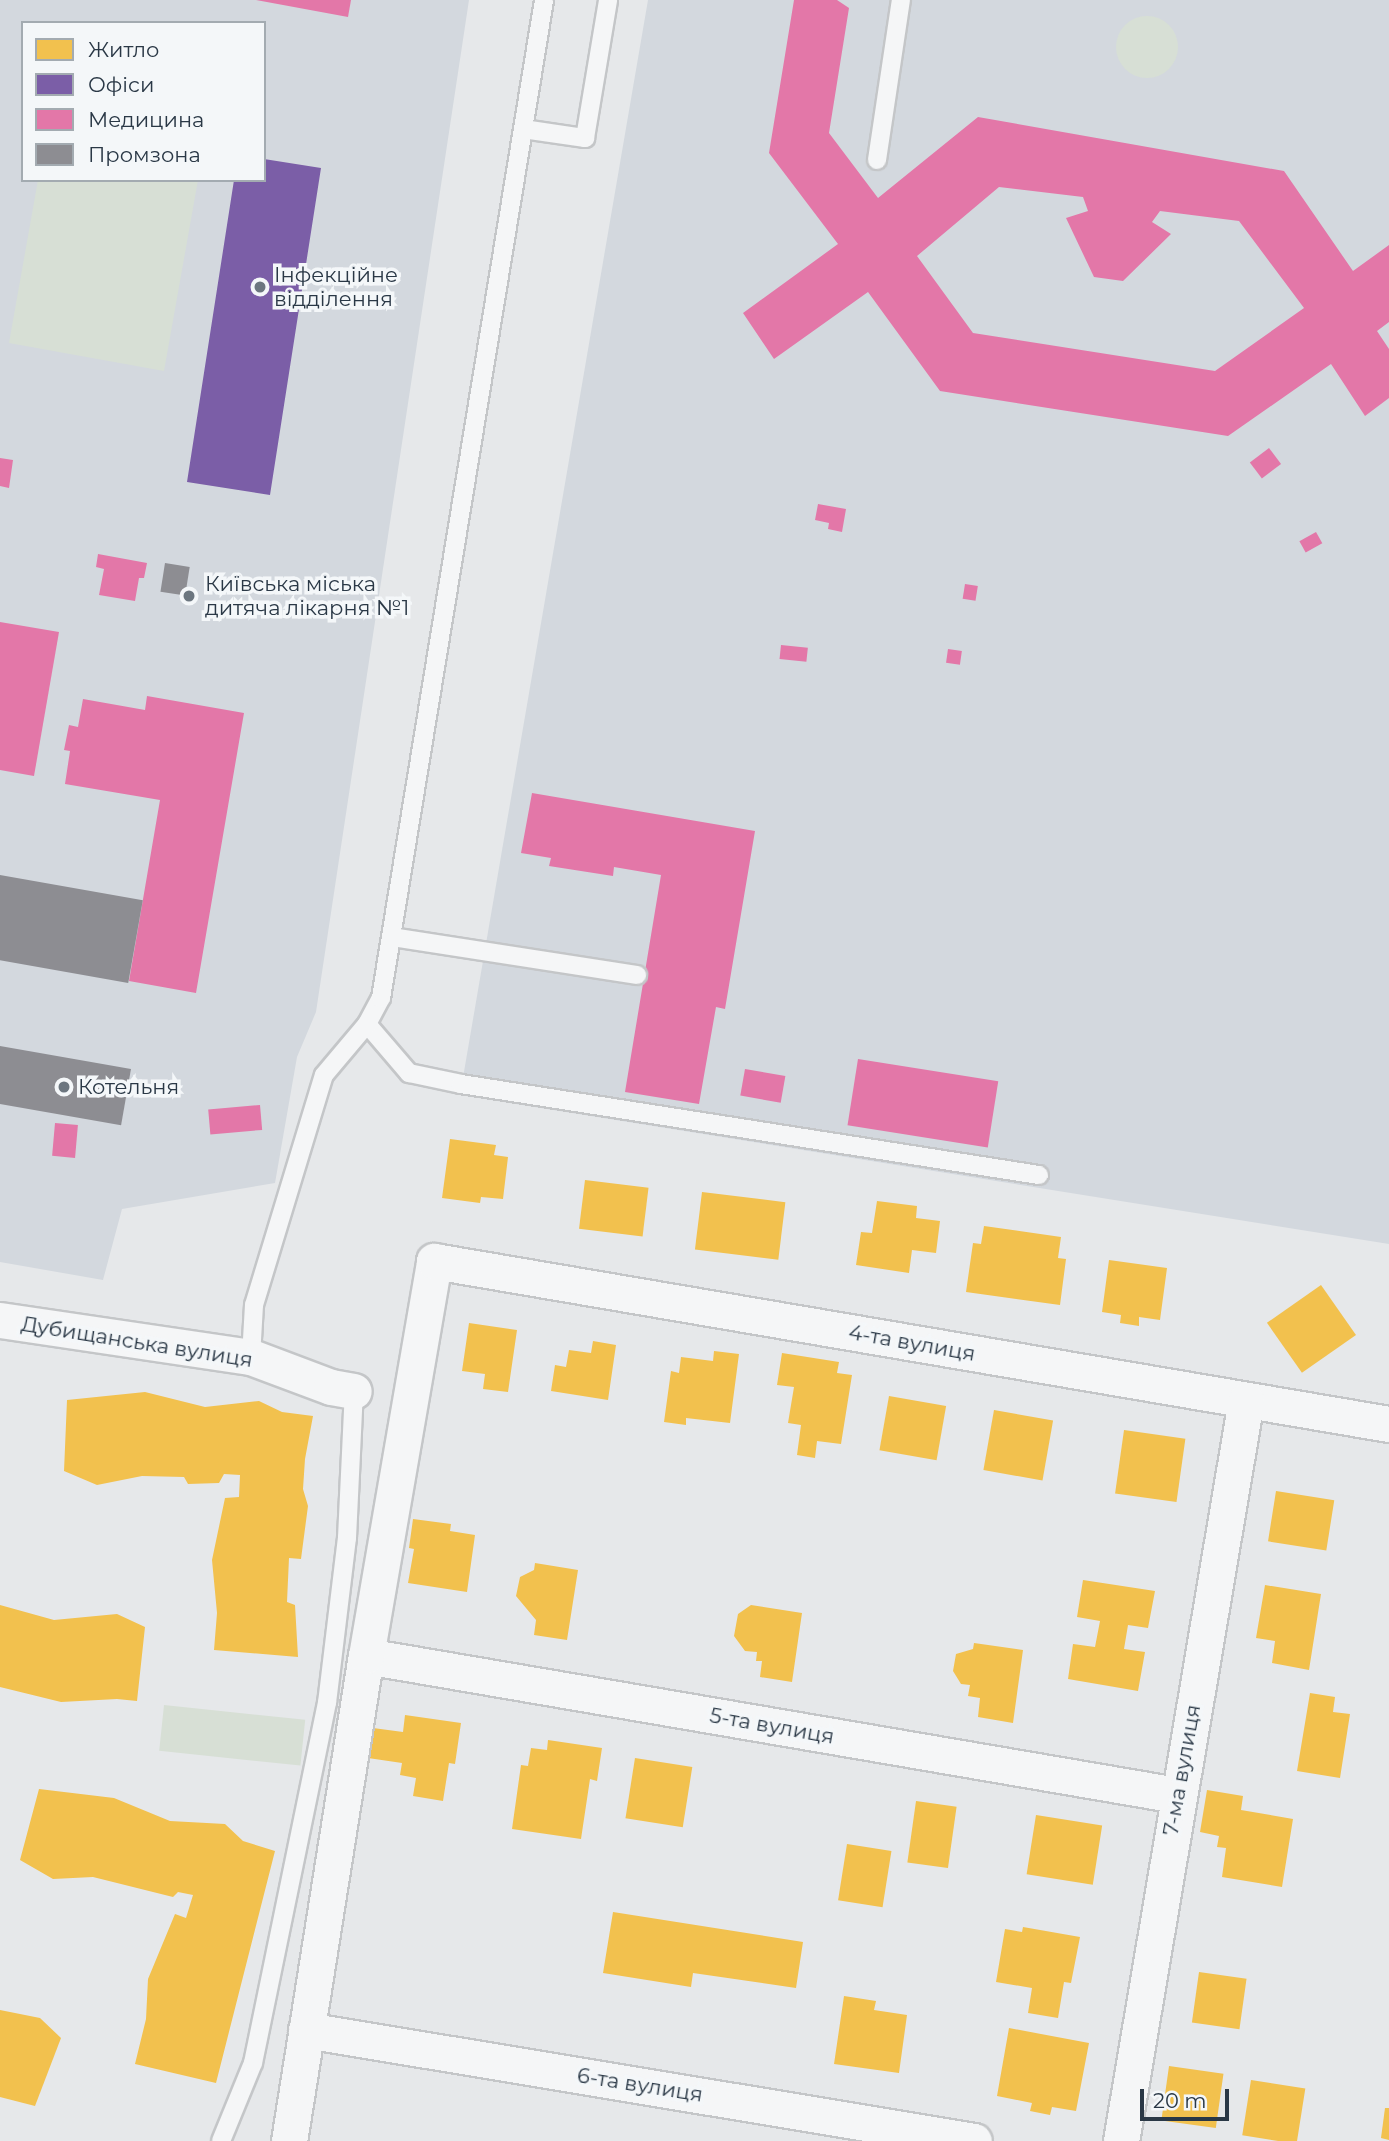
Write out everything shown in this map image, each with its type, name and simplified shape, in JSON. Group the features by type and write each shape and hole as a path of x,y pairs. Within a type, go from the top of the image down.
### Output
{"street":[{"name":"4-та вулиця","path":"366,1656 434,1261 1389,1424"},
{"name":"Дубищанська вулиця","path":"0,1320 251,1357 331,1387 354,1391"},
{"name":"7-ма вулиця","path":"1121,2141 1177,1795 1246,1400"},
{"name":"5-та вулиця","path":"366,1656 1177,1795"},
{"path":"289,2141 366,1656"},
{"name":"6-та вулиця","path":"306,2030 974,2141"}],"lane":[{"path":"251,1357 254,1305 324,1075 367,1024 381,998 544,0"},
{"path":"523,129 585,138 608,0"},
{"path":"877,160 901,0"},
{"path":"392,937 637,975"},
{"path":"367,1024 410,1073 461,1084 1039,1175"},
{"path":"221,2141 253,2063 327,1703 347,1538 354,1391"}],"shaded area":[{"name":"Київська міська дитяча лікарня №1","path":"0,0 469,0 316,1012 297,1057 275,1183 122,1209 103,1280 0,1262"},
{"path":"648,0 1389,0 1389,1244 460,1095"},
{"path":"1147,16 1169,25 1178,47 1169,69 1147,78 1125,69 1116,47 1125,25"},
{"path":"38,182 198,182 164,371 9,343"},
{"path":"164,1705 305,1720 300,1766 159,1751"}],"building: Житло":[{"path":"450,1139 496,1145 494,1155 508,1157 503,1199 481,1197 480,1203 442,1198"},
{"path":"585,1180 649,1188 643,1236 579,1229"},
{"path":"702,1192 785,1202 778,1260 695,1250"},
{"path":"877,1201 917,1206 916,1218 940,1221 936,1253 912,1250 909,1273 856,1265 861,1232 872,1233"},
{"path":"984,1226 1061,1237 1058,1258 1066,1259 1060,1305 966,1292 973,1243 981,1244"},
{"path":"1109,1260 1167,1268 1160,1320 1139,1317 1139,1326 1120,1323 1121,1315 1102,1312"},
{"path":"1321,1285 1356,1335 1302,1373 1267,1323"},
{"path":"469,1323 517,1330 508,1392 483,1389 485,1374 462,1371"},
{"path":"593,1341 616,1345 608,1400 551,1391 555,1365 566,1367 569,1350 591,1353"},
{"path":"714,1351 739,1354 730,1423 686,1418 686,1425 664,1422 671,1371 679,1373 681,1357 713,1361"},
{"path":"782,1353 839,1362 837,1373 852,1375 841,1444 817,1441 815,1458 797,1455 801,1425 788,1423 794,1387 777,1385"},
{"path":"145,1392 205,1407 259,1401 282,1412 313,1416 305,1459 303,1489 308,1506 301,1559 289,1558 287,1602 295,1605 298,1657 214,1650 217,1613 212,1560 225,1498 239,1497 240,1475 224,1474 219,1483 188,1484 184,1477 142,1476 97,1485 64,1471 67,1400"},
{"path":"889,1396 946,1406 937,1460 879,1450"},
{"path":"994,1410 1053,1420 1042,1480 983,1470"},
{"path":"1124,1430 1185,1439 1176,1502 1115,1493"},
{"path":"1276,1491 1334,1500 1326,1551 1268,1541"},
{"path":"413,1519 451,1524 450,1531 475,1535 467,1592 408,1583 414,1549 409,1548"},
{"path":"535,1563 578,1570 567,1640 534,1635 536,1620 516,1596 520,1577 534,1570"},
{"path":"1083,1580 1155,1591 1148,1628 1128,1625 1124,1649 1145,1652 1138,1691 1068,1679 1073,1644 1095,1647 1100,1621 1077,1617"},
{"path":"1265,1585 1321,1594 1309,1670 1272,1663 1275,1641 1256,1638"},
{"path":"0,1605 54,1620 117,1614 145,1627 137,1701 117,1699 61,1702 0,1687"},
{"path":"751,1605 802,1613 792,1682 760,1677 762,1661 756,1661 757,1652 745,1651 734,1636 738,1614"},
{"path":"974,1643 1023,1650 1013,1723 978,1717 980,1698 968,1696 970,1685 961,1684 953,1671 956,1654 973,1649"},
{"path":"1310,1693 1335,1697 1333,1712 1350,1714 1340,1778 1297,1771"},
{"path":"405,1715 461,1723 455,1764 449,1763 443,1801 413,1796 416,1778 400,1775 402,1763 368,1758 373,1728 403,1732"},
{"path":"548,1740 602,1748 597,1781 590,1779 581,1839 512,1829 521,1765 528,1766 531,1748 547,1750"},
{"path":"635,1758 692,1767 683,1827 625,1818"},
{"path":"39,1789 114,1798 170,1821 225,1824 243,1841 275,1851 216,2083 135,2064 146,2019 148,1979 175,1914 186,1918 193,1895 178,1892 173,1897 93,1877 53,1879 20,1860"},
{"path":"1207,1790 1243,1796 1241,1810 1293,1819 1282,1887 1222,1877 1226,1848 1217,1847 1219,1836 1200,1832"},
{"path":"916,1801 957,1807 948,1868 907,1862"},
{"path":"1036,1815 1102,1825 1093,1885 1027,1874"},
{"path":"847,1844 891,1851 883,1907 838,1900"},
{"path":"613,1912 803,1942 796,1988 693,1973 691,1987 603,1973"},
{"path":"1023,1927 1080,1937 1071,1983 1064,1982 1058,2018 1028,2013 1032,1988 996,1982 1005,1929 1022,1932"},
{"path":"1199,1972 1247,1979 1239,2029 1192,2023"},
{"path":"844,1996 876,2001 874,2010 907,2015 899,2073 834,2064"},
{"path":"0,2010 40,2018 61,2038 35,2106 0,2097"},
{"path":"1009,2028 1089,2043 1076,2111 1052,2107 1050,2115 1030,2111 1032,2103 997,2096"},
{"path":"1169,2066 1223,2074 1216,2128 1161,2120"},
{"path":"1251,2080 1305,2089 1297,2141 1242,2135"},
{"path":"1385,2108 1389,2108 1389,2140 1381,2138"}],"building: Офіси":[{"name":"Інфекційне відділення","path":"266,159 321,168 270,495 187,482 234,182 266,182"}],"building: Медицина":[{"path":"256,0 351,0 348,17"},
{"path":"794,0 837,0 849,8 829,133 878,198 978,117 1284,171 1353,271 1389,245 1389,322 1377,331 1389,349 1389,398 1365,416 1331,364 1228,436 940,391 868,292 774,359 743,313 838,244 769,153","holes":["999,187 1083,197 1088,211 1066,218 1094,277 1123,281 1171,234 1152,222 1160,211 1239,221 1304,308 1215,371 973,333 917,256"]},
{"path":"1269,448 1281,464 1262,478 1250,462"},
{"path":"0,458 13,460 9,488 0,486"},
{"path":"818,504 846,509 842,532 828,529 829,523 815,520"},
{"path":"1316,532 1322,543 1306,553 1299,541"},
{"path":"98,554 147,563 144,578 139,578 135,601 99,595 104,569 96,567"},
{"path":"965,584 978,586 975,601 963,599"},
{"path":"0,622 59,632 34,776 0,770"},
{"path":"781,645 808,648 806,662 780,659"},
{"path":"948,649 962,651 960,665 946,663"},
{"path":"147,696 244,713 196,993 129,981 160,800 65,784 70,751 64,750 69,725 78,727 83,699 145,710"},
{"path":"532,793 755,831 725,1009 716,1007 699,1104 625,1092 661,875 614,867 613,876 549,866 551,858 521,853"},
{"path":"858,1059 998,1081 988,1147 848,1125"},
{"path":"745,1069 785,1076 781,1103 740,1096"},
{"path":"260,1105 262,1130 210,1134 208,1110"},
{"path":"55,1123 78,1125 75,1158 52,1156"}],"building: Промзона":[{"path":"165,563 190,567 185,596 160,592"},
{"path":"0,875 143,900 128,983 0,960"},
{"name":"Котельня","path":"0,1046 131,1069 121,1125 0,1104"}],"place":[{"name":"Інфекційне відділення","path":"260,287"},
{"name":"Київська міська дитяча лікарня №1","path":"189,596"},
{"name":"Котельня","path":"64,1087"}]}
